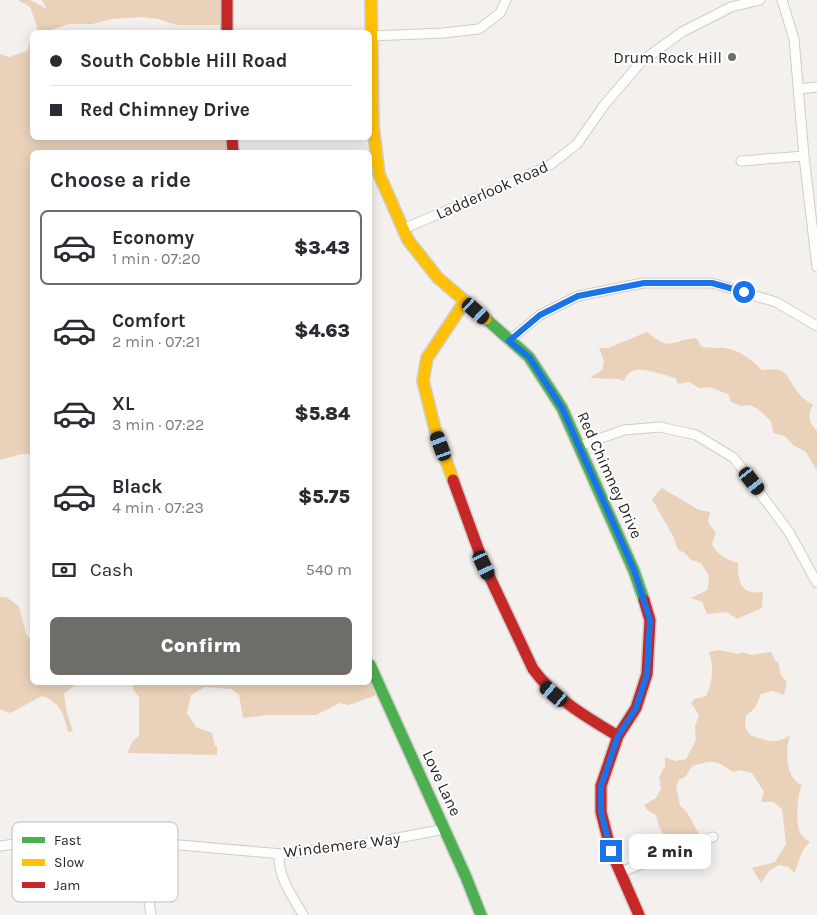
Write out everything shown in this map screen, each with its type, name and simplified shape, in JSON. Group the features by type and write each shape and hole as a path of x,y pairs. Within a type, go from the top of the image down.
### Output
{"street":[{"path":"227,0 227,30"},
{"name":"Red Chimney Drive","path":"371,0 371,30"},
{"path":"372,36 443,33 479,29 500,13 506,0"},
{"name":"Ladderlook Road","path":"403,229 550,165 577,144 605,104 642,61 682,32 731,7 760,0"},
{"path":"782,0 794,39 804,156 817,267"},
{"path":"799,89 817,87"},
{"name":"Red Chimney Drive","path":"372,105 379,174 408,240 438,278 529,357 562,408 634,570 650,620 647,674 636,708 618,736 601,786 601,812 611,851 640,915"},
{"path":"741,161 804,156"},
{"path":"509,341 540,315 578,296 644,283 712,283 776,302 817,326"},
{"path":"465,301 427,358 423,381 435,429 484,565 533,669 543,684 566,704 618,736"},
{"path":"579,446 624,430 660,428 696,435 734,458 789,532 817,583"},
{"name":"Love Lane","path":"372,669 445,829 481,915"},
{"name":"Windemere Way","path":"178,845 279,854 377,842 445,829"},
{"path":"621,872 712,837"},
{"path":"279,854 278,867 287,889 303,915"},
{"path":"149,902 151,915"}],"shaded area":[{"path":"18,0 30,0 47,9 42,0 228,0 227,25 177,25 158,19 142,17 113,19 92,24 69,24 51,30 36,30 30,7"},
{"path":"30,44 30,140 232,140 233,150 30,150 30,454 22,454 0,460 0,54 9,57 27,51"},
{"path":"647,332 661,342 671,344 696,338 701,346 735,351 749,359 762,370 778,370 786,374 801,396 813,405 810,416 812,425 817,431 817,471 806,452 793,445 785,436 773,433 771,421 758,409 750,405 741,406 731,402 728,394 709,387 699,388 689,382 678,384 675,378 644,370 631,372 624,381 590,378 602,370 604,361 599,348 608,348"},
{"path":"662,488 699,510 710,512 708,522 716,533 712,544 723,556 738,563 740,580 744,589 763,593 762,608 737,619 727,612 707,614 702,602 691,598 707,590 709,583 708,574 701,563 691,560 685,553 678,550 673,536 652,499"},
{"path":"0,597 6,597 19,606 26,634 30,639 30,685 75,685 64,694 67,713 73,731 68,732 63,714 57,705 42,696 10,713 0,709"},
{"path":"718,650 738,654 742,652 751,655 771,652 776,662 778,662 781,675 787,682 784,695 773,691 761,694 755,708 746,716 745,727 750,735 770,741 780,740 790,735 787,748 789,770 796,782 802,785 798,801 798,825 802,836 810,842 802,852 795,873 788,867 779,865 770,870 761,883 752,868 775,862 786,844 782,809 773,802 761,802 764,792 752,773 741,770 733,772 714,762 692,766 686,776 679,780 676,786 680,805 688,814 700,836 698,839 674,851 659,827 656,815 647,810 644,805 656,798 661,789 659,777 665,766 665,757 675,761 686,759 696,740 695,726 699,715 691,703 694,699 706,696 712,674 709,652"},
{"path":"372,671 382,693 349,705 340,703 316,715 268,715 243,718 239,695 232,689 205,687 191,695 187,713 196,727 212,733 215,746 217,746 217,755 127,753 133,741 139,736 139,697 133,689 133,685 372,685"}],"traffic: fast":[{"path":"486,319 529,357 562,408 634,571 644,600"},
{"path":"372,669 466,877 481,915"}],"traffic: slow":[{"path":"371,0 371,30"},
{"path":"372,63 373,126 379,174 408,240 438,278 486,319"},
{"path":"453,480 435,429 423,381 427,358 465,301"}],"traffic: jam":[{"path":"227,0 227,30"},
{"path":"232,140 233,150"},
{"path":"453,480 484,565 533,669 561,698 618,736"},
{"path":"639,915 611,851 601,812 601,786 618,736 636,708 647,674 650,620 644,600"}],"place":[{"name":"Drum Rock Hill","path":"732,57"}],"route":[{"path":"611,851 601,812 601,786 618,736 636,708 647,674 650,620 634,570 562,408 529,357 509,341 540,315 578,296 644,283 712,283 744,292"}]}
